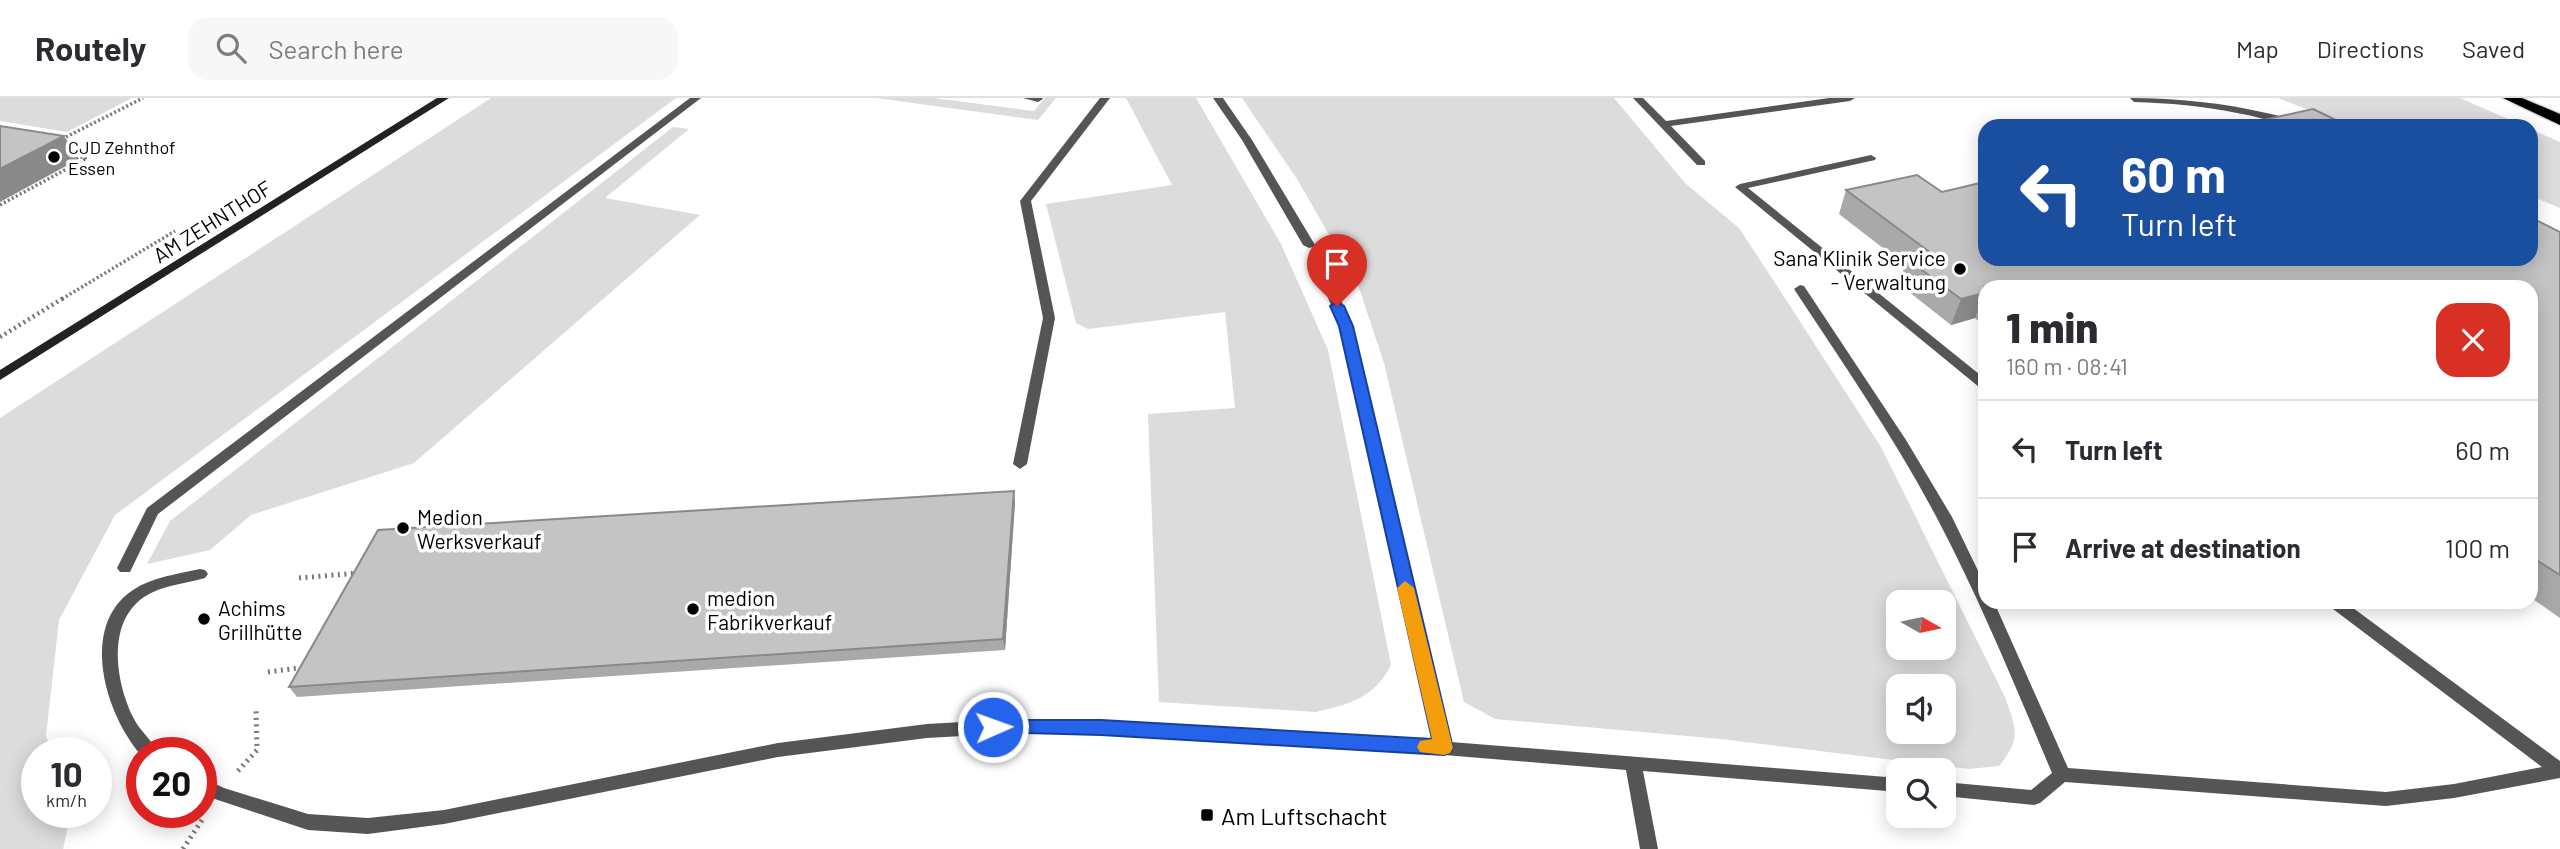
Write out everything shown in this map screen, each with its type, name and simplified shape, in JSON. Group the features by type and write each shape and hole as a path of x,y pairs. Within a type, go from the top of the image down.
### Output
{"highway":[{"path":"2510,98 2560,120"}],"main road":[{"name":"AM ZEHNTHOF","path":"0,376 444,98"}],"lane":[{"path":"125,568 152,511 696,98"},
{"path":"1020,464 1049,318 1025,201 1105,98"},
{"path":"1218,98 1247,140 1310,245"},
{"path":"1638,98 1701,163"},
{"path":"1663,124 1850,98"},
{"path":"2134,99 2174,99 2216,104 2279,119"},
{"path":"1871,159 1740,187 1978,379"},
{"path":"1320,265 1346,326 1444,748"},
{"path":"1800,289 1904,445 1978,584"},
{"path":"134,737 121,715 113,690 111,661 115,620 127,602 145,589 200,574"},
{"path":"1989,609 2062,775"},
{"path":"2343,609 2560,771"},
{"path":"218,793 309,822 368,826 444,817 778,750 927,731 1015,726 1101,727 1444,748 1886,784"},
{"path":"1633,762 1649,849"},
{"path":"1956,790 2035,798 2062,775 2386,799 2454,791 2560,771"}],"path":[{"path":"53,143 143,98"},
{"path":"0,205 87,158 65,154"},
{"path":"299,578 362,572"},
{"path":"268,672 316,666"},
{"path":"183,849 218,793 257,750 256,709"}],"shaded area":[{"path":"0,98 132,98 67,132 0,121"},
{"path":"491,98 676,98 115,515 59,620 46,737 21,737 21,828 68,828 63,849 0,849 0,418"},
{"path":"876,98 934,98 1034,111 1045,98 1056,98 1038,120"},
{"path":"1126,98 1196,98 1281,244 1328,350 1391,665 1369,692 1340,706 1316,712 1159,702 1148,414 1235,408 1225,312 1088,329 1076,323 1046,204 1172,185"},
{"path":"1242,98 1614,98 1685,183 1739,228 1881,447 1952,590 1886,590 1886,660 1956,660 1956,598 2005,697 2012,717 2014,740 1999,766 1969,769 1956,767 1956,758 1886,759 1721,739 1495,719 1464,702 1384,363 1358,285 1297,179"},
{"path":"2278,98 2460,98 2508,119 2332,119"},
{"path":"673,127 689,129 605,198 700,215 414,463 251,515 210,550 147,564 170,521"},
{"path":"2538,132 2560,142 2560,208 2538,199"}],"building":[{"path":"2313,109 2334,119 2268,119"},
{"path":"0,126 64,136 0,169"},
{"path":"1917,175 1942,192 1978,183 1978,266 2538,266 2538,221 2560,232 2560,575 2538,561 2538,280 1978,280 1978,295 1961,299 1907,259 1931,253 1846,190"},
{"name":"medion Fabrikverkauf","path":"1014,491 1003,639 289,687 378,530"}],"slow traffic":[{"path":"1405,588 1444,748 1427,747"}],"place":[{"name":"CJD Zehnthof Essen","path":"54,157"},
{"name":"Sana Klinik Service - Verwaltung","path":"1960,269"},
{"name":"Medion Werksverkauf","path":"403,528"},
{"name":"medion Fabrikverkauf","path":"693,609"},
{"name":"Achims Grillhütte","path":"204,619"},
{"name":"Am Luftschacht","path":"1207,815"}],"route":[{"path":"993,727 1101,727 1444,748 1346,326 1337,306"}]}
